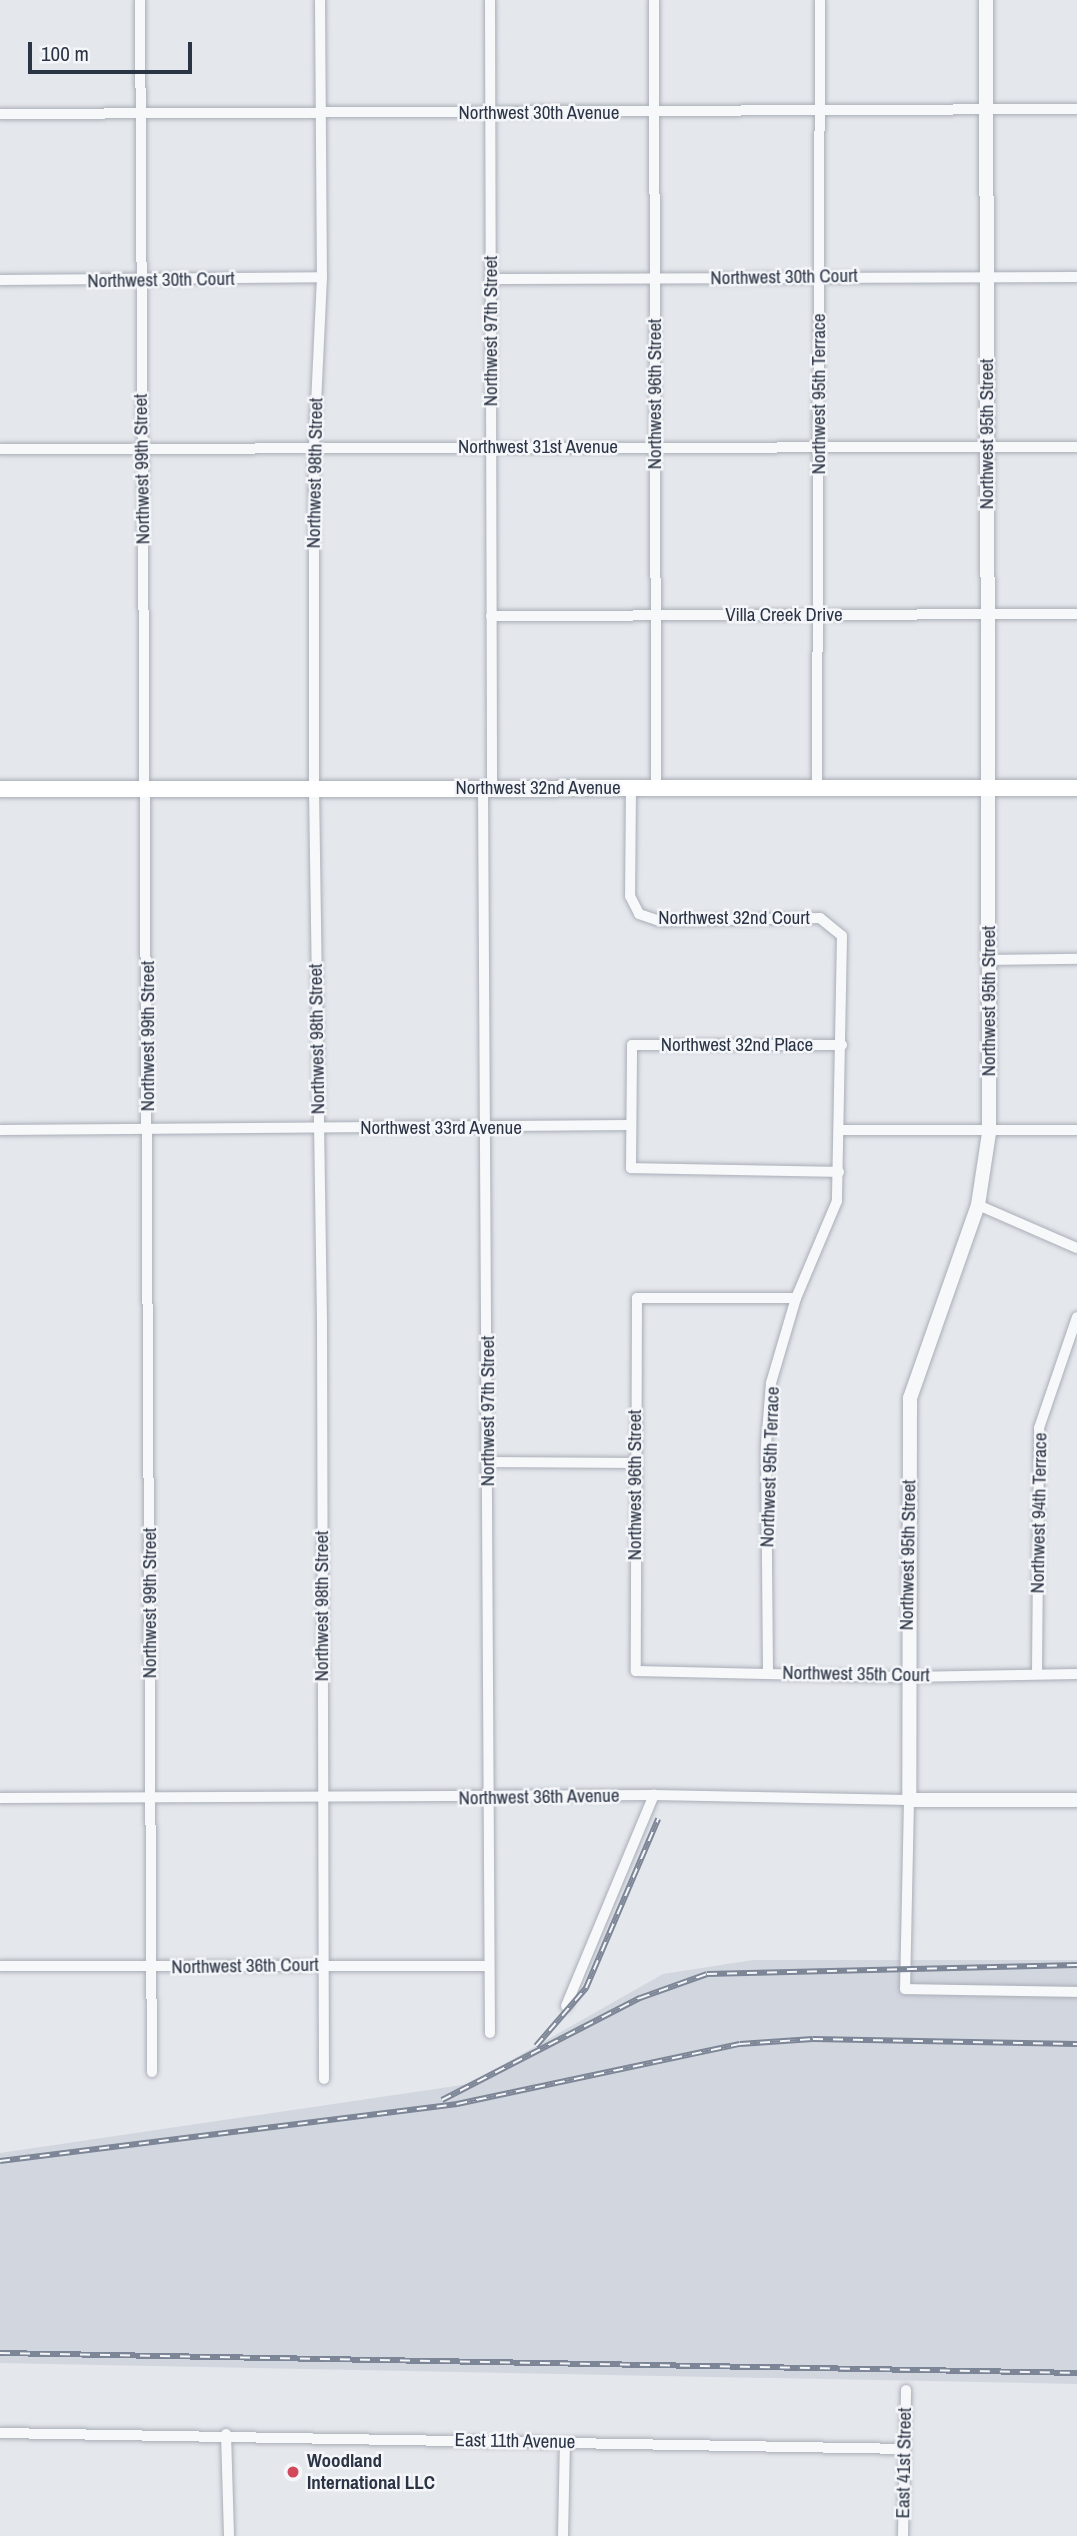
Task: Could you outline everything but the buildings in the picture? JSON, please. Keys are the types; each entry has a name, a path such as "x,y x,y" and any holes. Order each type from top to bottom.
{"main road":[{"name":"Northwest 32nd Avenue","path":"0,789 1077,788"}],"street":[{"name":"Northwest 99th Street","path":"140,0 141,450 148,789 152,2072"},
{"name":"Northwest 98th Street","path":"320,0 323,277 314,446 314,789 324,2079"},
{"name":"Northwest 97th Street","path":"490,0 491,615 485,1129 490,2033"},
{"name":"Northwest 96th Street","path":"654,0 656,788"},
{"name":"Northwest 95th Terrace","path":"817,788 820,0"},
{"name":"Northwest 95th Street","path":"986,0 989,1133 978,1205 909,1398 909,1800 905,1989 1077,1992"},
{"name":"Northwest 30th Avenue","path":"0,114 1077,109"},
{"name":"Northwest 30th Court","path":"490,279 655,280 819,275 1077,277"},
{"name":"Northwest 30th Court","path":"0,281 323,277"},
{"name":"Northwest 31st Avenue","path":"0,449 141,450 314,446 818,449 1077,447"},
{"name":"Villa Creek Drive","path":"491,615 1077,614"},
{"name":"Northwest 32nd Court","path":"631,788 630,896 639,914 659,921 820,918 842,936"},
{"name":"Northwest 95th Terrace","path":"768,1673 766,1445 771,1383 796,1297 836,1201 841,1130 842,936"},
{"path":"989,960 1077,959"},
{"name":"Northwest 32nd Place","path":"630,1125 632,1045 842,1045"},
{"path":"630,1125 631,1168 839,1172"},
{"name":"Northwest 33rd Avenue","path":"0,1130 485,1129 630,1125"},
{"path":"841,1130 989,1133 1077,1130"},
{"path":"978,1205 1077,1248"},
{"name":"Northwest 96th Street","path":"636,1671 637,1298 796,1297"},
{"name":"Northwest 94th Terrace","path":"1037,1674 1039,1429 1077,1317"},
{"path":"488,1462 635,1463"},
{"name":"Northwest 35th Court","path":"636,1671 907,1677 1077,1674"},
{"path":"566,2006 654,1795"},
{"name":"Northwest 36th Avenue","path":"0,1798 488,1799 654,1795 1077,1800"},
{"name":"Northwest 36th Court","path":"0,1966 489,1966"},
{"name":"East 41st Street","path":"903,2536 905,2390"},
{"name":"East 11th Avenue","path":"0,2433 226,2434 904,2449"},
{"path":"226,2434 229,2536"},
{"path":"563,2536 565,2443"}],"shaded area":[{"path":"753,1960 1077,1960 1077,2384 0,2363 0,2153 469,2084 663,1974"}],"railway":[{"path":"536,2046 586,1988 658,1819"},
{"path":"442,2100 640,1998 707,1974 1077,1965"},
{"path":"0,2161 457,2104 740,2044 813,2039 1077,2044"},
{"path":"0,2353 1077,2373"}],"place":[{"name":"Woodland International LLC","path":"293,2472"}]}
